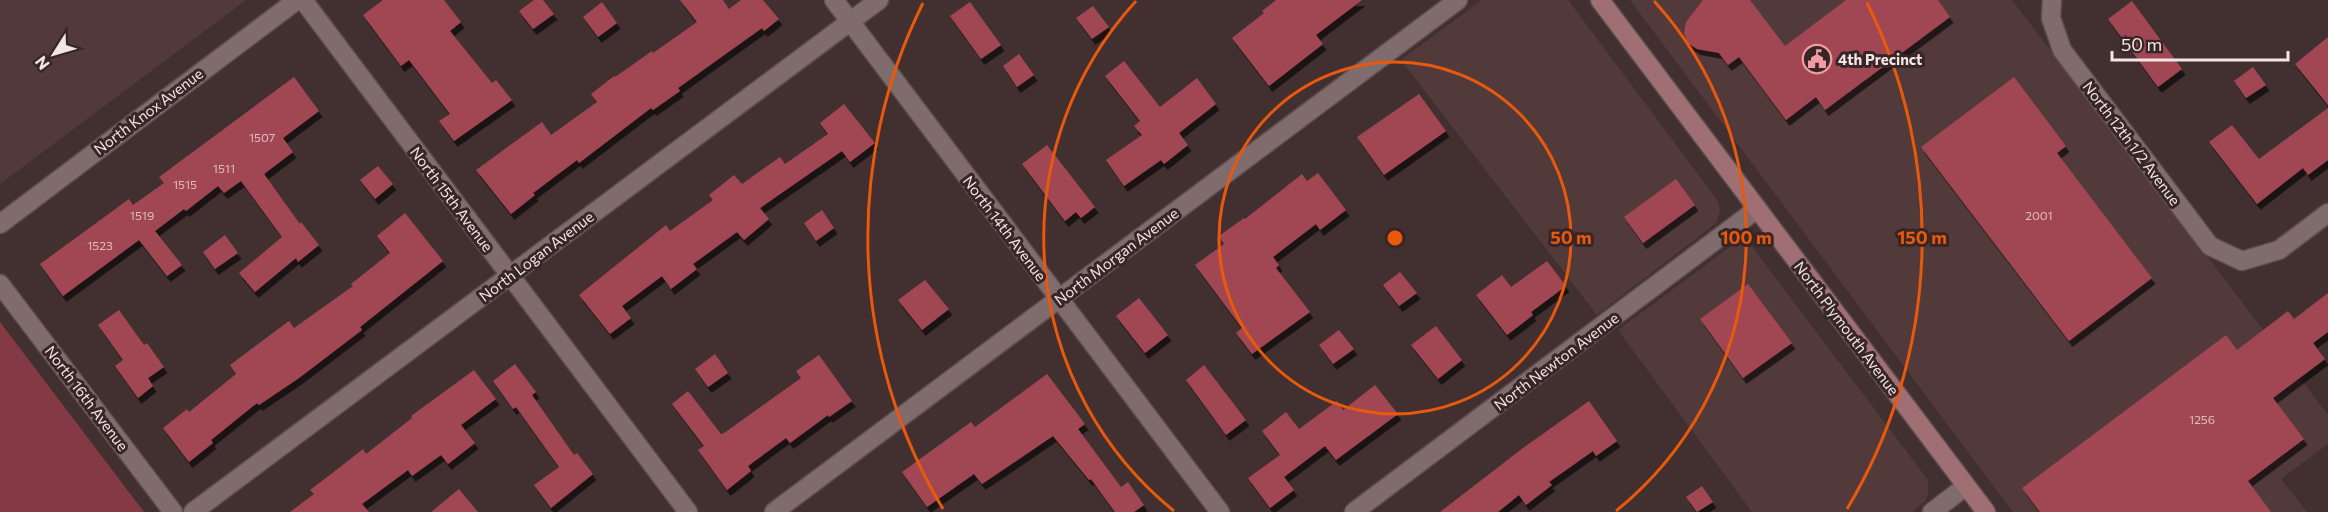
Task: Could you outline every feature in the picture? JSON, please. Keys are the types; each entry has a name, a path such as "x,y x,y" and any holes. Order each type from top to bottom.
{"main road":[{"name":"North Plymouth Avenue","path":"1600,0 1986,512"}],"street":[{"name":"North Knox Avenue","path":"0,224 297,0"},
{"name":"North 15th Avenue","path":"303,0 688,512"},
{"name":"North 14th Avenue","path":"834,0 1220,512"},
{"name":"North Logan Avenue","path":"193,512 879,0"},
{"name":"North Morgan Avenue","path":"774,512 1458,0"},
{"name":"North 12th 1/2 Avenue","path":"2052,1 2051,18 2062,50 2210,246 2242,261 2279,250 2328,213"},
{"name":"North Newton Avenue","path":"1354,512 1757,209"},
{"name":"North 16th Avenue","path":"0,284 173,512"},
{"path":"1932,512 1966,486"}],"shaded area":[{"path":"0,0 246,0 0,184"},
{"path":"1482,0 1568,0 1718,201 1720,211 1716,223 1597,315 1401,60"},
{"path":"1630,0 2012,0 2328,415 2328,444 2281,479 2307,512 2013,512"},
{"path":"1743,243 1753,248 1928,480 1928,494 1925,501 1912,512 1752,512 1618,330 1734,244"},
{"path":"0,322 144,512 0,512"}],"building":[{"path":"383,0 444,0 461,22 450,31 492,83 496,80 512,100 454,141 439,121 450,114 409,60 401,66 363,15"},
{"path":"534,0 543,0 554,14 533,29 519,11"},
{"path":"680,0 723,0 729,9 741,0 763,0 779,19 764,31 762,28 678,88 680,91 653,110 651,108 579,163 577,160 533,193 535,195 511,214 476,170 542,122 551,135 597,102 591,94 614,76 652,51 653,53 697,22"},
{"path":"1276,0 1362,0 1316,35 1323,44 1269,86 1232,38 1264,13 1262,11"},
{"name":"4th Precinct","path":"1703,0 1750,0 1785,46 1846,0 1938,0 1950,17 1825,110 1816,97 1786,120 1739,57 1728,65 1719,53 1697,49 1688,43 1684,33 1686,22"},
{"path":"2132,1 2182,69 2158,87 2108,19"},
{"path":"602,2 617,23 598,37 583,17"},
{"path":"970,2 1001,45 981,59 950,16"},
{"path":"1093,6 1109,27 1092,39 1076,18"},
{"path":"2328,37 2328,105 2295,64"},
{"path":"1019,54 1034,75 1017,87 1003,66"},
{"path":"1124,61 1160,107 1197,78 1216,104 1179,133 1188,145 1164,164 1161,160 1124,186 1106,160 1142,135 1134,126 1140,121 1105,76"},
{"path":"2253,67 2266,85 2246,98 2234,81"},
{"path":"294,77 319,111 283,138 293,152 264,174 300,224 301,222 319,245 298,262 296,258 255,292 239,273 282,237 241,181 224,193 218,186 155,231 182,265 167,276 139,240 63,296 40,264 129,199 133,205 164,183 159,177"},
{"path":"2014,77 2066,146 2057,153 2152,278 2069,341 1921,147"},
{"path":"1419,94 1446,131 1384,175 1357,137"},
{"path":"844,104 875,143 850,162 842,151 760,208 769,219 744,240 737,232 693,264 697,269 671,289 662,276 622,306 631,318 610,334 579,295 666,225 670,231 713,200 709,195 734,175 742,184 780,157 785,164 828,134 820,123"},
{"path":"2328,108 2328,160 2308,175 2303,168 2257,204 2209,142 2232,125 2259,159"},
{"path":"1047,145 1095,207 1081,218 1076,212 1065,221 1022,164"},
{"path":"378,166 393,184 375,199 360,180"},
{"path":"1318,173 1346,210 1320,230 1316,224 1273,257 1279,265 1276,268 1310,312 1252,354 1236,333 1242,328 1195,265 1224,244 1219,236 1245,219 1302,174 1307,181"},
{"path":"1676,179 1695,205 1643,243 1624,217"},
{"path":"822,210 834,228 816,241 804,223"},
{"path":"405,213 443,261 360,327 362,330 299,378 259,405 257,403 211,440 213,443 189,462 163,428 187,409 189,412 236,374 230,365 289,321 294,328 353,286 351,284 390,253 377,236"},
{"path":"225,235 238,253 215,269 203,252"},
{"path":"1547,261 1566,286 1531,312 1533,315 1507,335 1476,295 1502,275 1511,287"},
{"path":"1400,272 1417,293 1399,306 1383,285"},
{"path":"925,280 949,309 922,330 898,300"},
{"path":"1748,284 1792,343 1743,378 1700,319"},
{"path":"2328,293 2328,332 2313,343 2325,359 2273,398 2304,439 2248,481 2271,512 2040,512 2022,488 2226,335 2237,350 2288,311 2294,319"},
{"path":"1139,298 1168,335 1145,353 1116,316"},
{"path":"119,310 144,345 147,343 164,367 148,378 153,386 138,398 115,366 123,360 98,325"},
{"path":"1436,326 1462,360 1438,379 1411,345"},
{"path":"1339,330 1354,349 1333,364 1319,345"},
{"path":"715,354 728,373 708,387 695,369"},
{"path":"819,355 852,401 829,417 828,415 790,443 786,438 748,466 751,471 727,490 698,450 704,446 672,404 688,391 721,434 724,433 801,378 796,371"},
{"path":"515,364 536,392 532,395 574,455 577,453 593,474 551,508 534,485 559,467 516,407 513,409 493,381"},
{"path":"1204,365 1246,420 1226,435 1186,380"},
{"path":"474,370 496,399 461,425 475,443 448,464 441,455 412,476 408,470 362,504 369,512 290,512 314,494 310,490 363,449 366,454 412,418 411,416"},
{"path":"1047,374 1085,424 1078,429 1121,487 1128,482 1144,505 1134,512 1115,512 1091,479 1089,480 1053,436 982,484 974,474 927,507 902,472 971,422 975,427"},
{"path":"1375,385 1398,414 1336,460 1325,446 1284,477 1294,490 1270,508 1248,478 1280,455 1262,431 1286,412 1299,429 1337,401 1343,410"},
{"path":"1589,401 1617,441 1596,456 1593,451 1549,482 1552,485 1526,505 1519,495 1498,512 1440,512 1523,448"},
{"path":"1702,486 1713,502 1697,512 1686,497"},
{"path":"459,489 478,512 431,512"}],"place":[{"name":"4th Precinct","path":"1817,59"}]}
